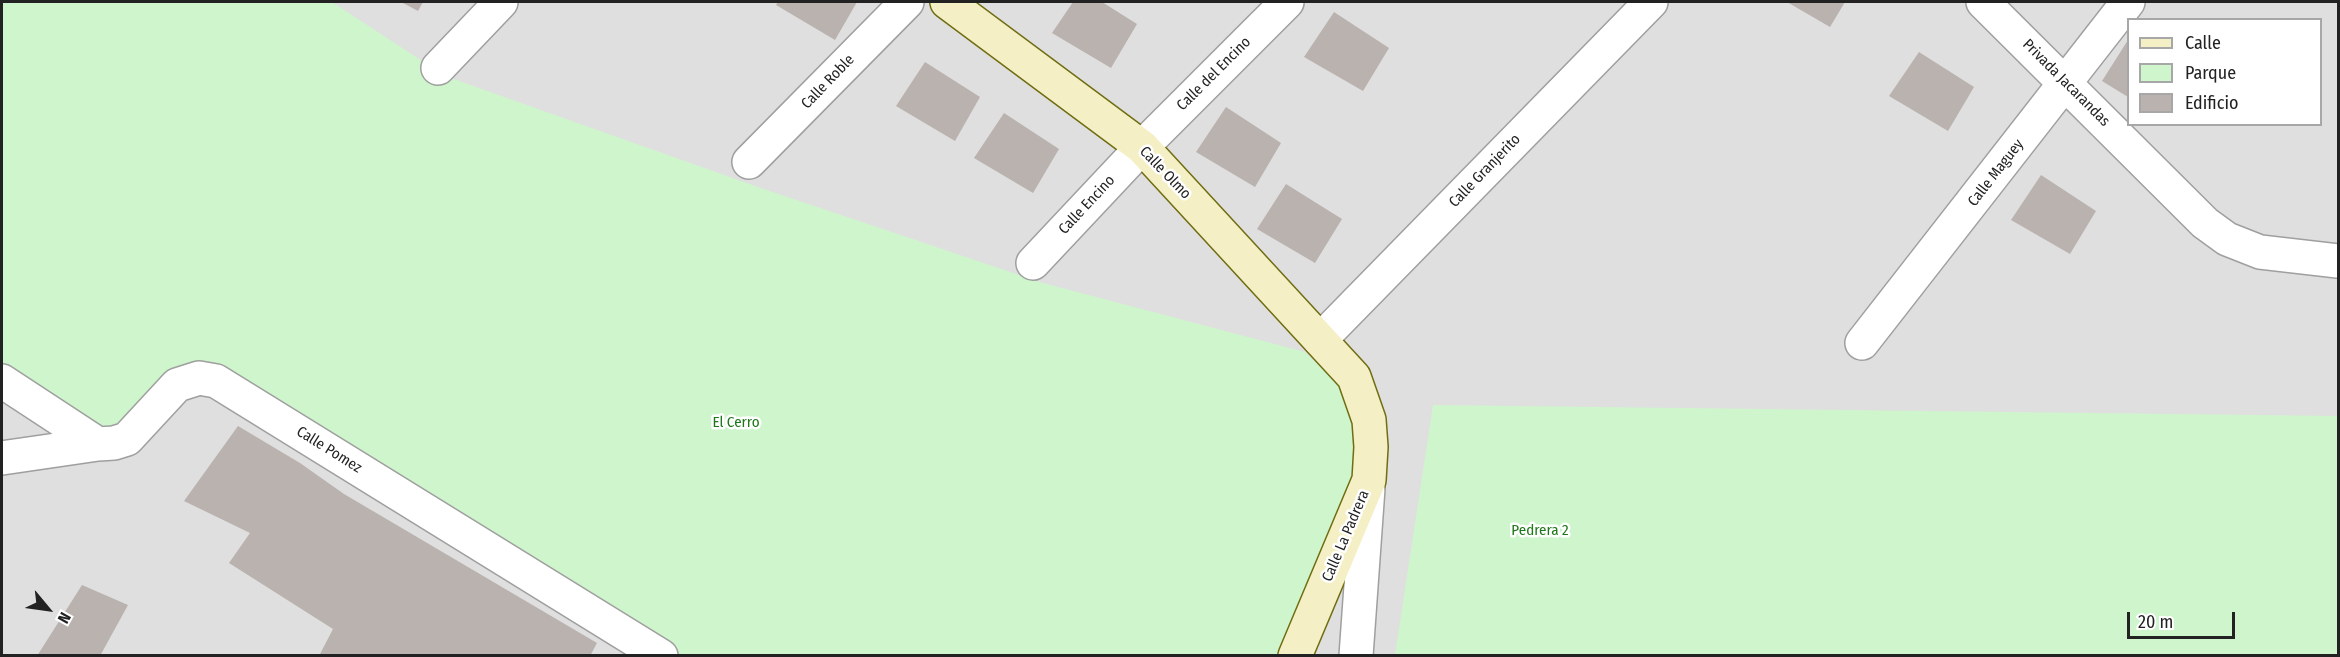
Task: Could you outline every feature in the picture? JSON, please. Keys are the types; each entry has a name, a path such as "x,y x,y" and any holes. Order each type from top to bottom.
{"main road":[{"name":"Calle Olmo","path":"946,2 1142,147 1354,377"},
{"name":"Calle La Padrera","path":"1295,656 1369,480 1371,447 1369,420 1354,377"}],"street":[{"path":"438,68 501,2"},
{"name":"Calle Roble","path":"749,162 907,2"},
{"name":"Calle del Encino","path":"1142,147 1287,2"},
{"name":"Calle Granjerito","path":"1320,340 1650,2"},
{"name":"Privada Jacarandas","path":"1983,2 2205,223 2227,239 2260,252 2338,261"},
{"name":"Calle Maguey","path":"1862,343 2128,2"},
{"name":"Calle Encino","path":"1033,263 1142,147"},
{"name":"Calle Pomez","path":"2,458 114,443 127,439 177,385 199,378 216,381 641,650"},
{"path":"2,381 98,444"},
{"path":"1356,656 1369,480"}],"shaded area":[{"path":"2,2 2338,2 2338,655 2,655"}],"green space":[{"name":"El Cerro","path":"2,2 332,2 445,76 758,187 1043,283 1305,352 1340,385 1360,423 1356,475 1322,548 1278,655 673,655 203,375 99,447 2,382"},
{"name":"Pedrera 2","path":"1433,405 2338,416 2338,655 1395,655"}],"building":[{"path":"401,2 423,2 418,11"},
{"path":"778,2 857,2 835,40 776,5"},
{"path":"1073,2 1102,2 1137,24 1111,68 1052,33"},
{"path":"1787,2 1845,2 1830,27"},
{"path":"1334,12 1389,48 1363,91 1304,57"},
{"path":"2127,42 2127,96 2102,81"},
{"path":"1919,52 1974,87 1948,131 1889,96"},
{"path":"925,62 980,97 955,141 896,106"},
{"path":"1226,107 1281,143 1255,187 1196,152"},
{"path":"1004,113 1059,149 1033,193 974,158"},
{"path":"2041,175 2096,211 2070,254 2011,220"},
{"path":"1286,184 1342,219 1315,263 1257,229"},
{"path":"238,426 300,463 344,494 597,643 590,656 319,656 333,629 229,563 250,533 184,501"},
{"path":"82,585 128,605 100,656 37,656"}]}
